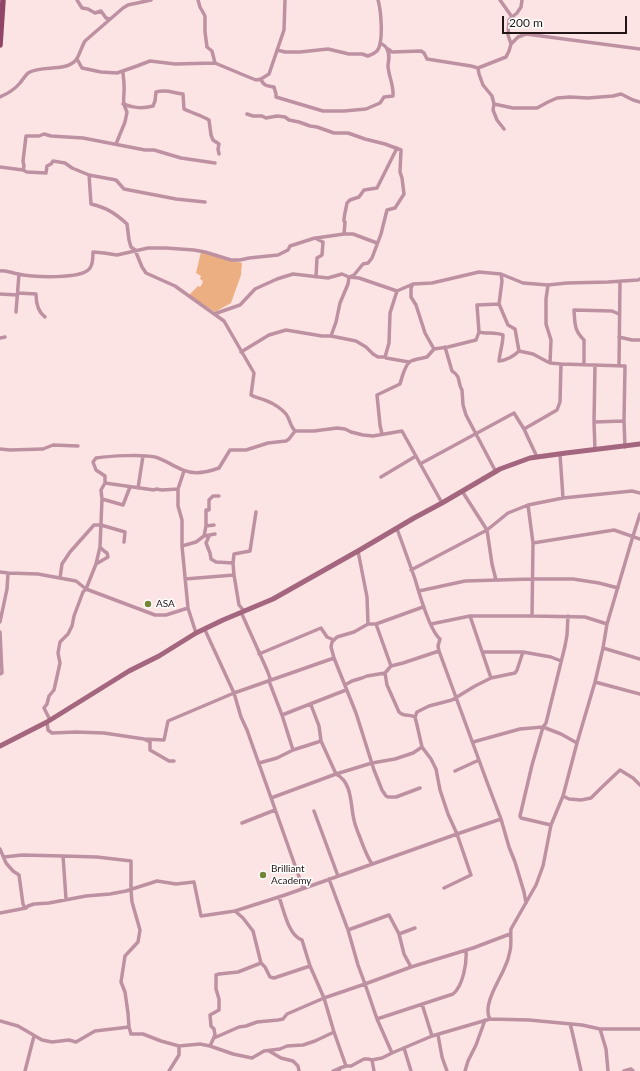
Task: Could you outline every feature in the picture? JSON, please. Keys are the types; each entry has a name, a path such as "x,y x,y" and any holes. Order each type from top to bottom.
{"main road":[{"path":"0,45 3,0"}],"street":[{"path":"77,0 82,8 88,9 94,13 101,11 106,18 110,19"},
{"path":"127,0 128,5"},
{"path":"0,97 20,84 29,72 68,65 77,59 81,47 85,41 110,19 128,5 150,0"},
{"path":"198,0 205,16 207,47 212,51 215,63"},
{"path":"77,59 82,68 108,72 123,71 150,61 175,64 215,63 256,80 261,79 269,74 284,30 285,0"},
{"path":"277,50 285,52 300,52 328,49 349,54 362,54 368,56 376,51 380,46 381,18 378,0"},
{"path":"500,0 512,17"},
{"path":"511,44 508,35 509,20 519,10 522,0"},
{"path":"380,43 392,52 421,51 424,53 427,60 478,68 506,57 511,44 518,37 526,34 640,49"},
{"path":"261,79 263,84 266,86 274,87 276,97 307,105 314,109 323,111 366,110 380,103 384,97 393,96 394,88 389,73 388,49"},
{"path":"478,68 483,86 492,96 494,104 493,110 499,123 504,129"},
{"path":"116,144 125,122 127,112 123,104 123,71"},
{"path":"123,104 134,108 148,107 153,106 156,100 156,92 167,90 183,94 184,109 209,120 211,135 213,140 218,144 219,154"},
{"path":"494,104 513,108 538,108 558,98 570,96 588,98 620,94 640,102"},
{"path":"247,114 266,118 285,116 289,120 334,133 348,133 401,150 400,172 404,194 395,208 387,210 381,234 372,258 368,263 363,264 354,275 349,276"},
{"path":"23,170 26,136 38,136 44,134 83,138 145,150 154,150 181,158 215,163"},
{"path":"344,234 346,222 344,221 344,217 347,203 350,200 359,197 364,190 377,188 397,148"},
{"path":"0,167 23,170 27,172 46,173 47,166 54,161 65,163 72,168 89,175 116,180 124,189 176,199 205,202"},
{"path":"89,175 91,204 97,205 117,215 127,224 131,247 135,250 140,264 146,273 175,286 224,321 254,373 251,395 268,401 284,412 295,431"},
{"path":"0,271 41,276 78,275 91,267 93,252 117,255 148,248 166,248 194,250 231,260 240,260 278,255 288,250 290,246 315,238 344,234 353,234 377,243"},
{"path":"315,238 323,242 322,255 317,258 316,277"},
{"path":"214,314 240,305 255,289 277,279 293,274 328,278 342,274 397,291 413,284 432,282 479,272 501,274 523,283 548,285 567,283 620,282 640,279"},
{"path":"16,312 19,274"},
{"path":"501,274 502,281 499,304 508,325 515,329 519,351"},
{"path":"331,336 340,303 348,284 349,276"},
{"path":"619,366 620,282"},
{"path":"413,284 410,288 411,296 416,305 425,333 434,349"},
{"path":"548,285 546,298 546,324 551,340 550,362"},
{"path":"385,357 389,343 390,313 397,291"},
{"path":"0,294 36,294 37,304 41,314 45,317"},
{"path":"241,352 269,335 286,330 356,341 378,357 409,362 427,357 434,349 476,340 479,332 477,305 499,304"},
{"path":"584,365 584,340 579,335 575,326 574,310 612,311 619,314"},
{"path":"479,332 503,335 503,344 500,348 499,361 507,360 519,351"},
{"path":"0,338 5,337"},
{"path":"619,337 640,340"},
{"path":"445,347 452,371 455,372 460,380 464,410 475,434 496,472"},
{"path":"519,351 533,354 546,361 561,364 625,366 625,446"},
{"path":"382,434 377,395 400,384 403,372 409,362"},
{"path":"524,429 557,410 560,402 561,364"},
{"path":"595,366 595,450"},
{"path":"420,464 514,413 524,429 537,457"},
{"path":"594,422 624,420"},
{"path":"334,658 234,693 168,721 164,740 144,739 104,733 52,733 48,730 48,721 44,708 54,690 60,663 58,654 60,642 68,634 72,626 83,592 86,589 96,564 100,547 102,490 105,483 105,476 96,470 93,462 96,458 113,456 143,456 157,458 184,471 193,473 204,472 219,468 230,450 246,450 268,443 286,441 295,431 314,431 336,428 373,436 402,431 442,503"},
{"path":"0,746 48,721 129,671 159,656 196,633 273,599 500,469 530,458 640,444"},
{"path":"0,449 43,449 53,445 78,446"},
{"path":"560,454 563,498"},
{"path":"138,488 143,456"},
{"path":"381,477 416,456"},
{"path":"184,471 178,489 178,506 182,520 182,546 188,608 196,633"},
{"path":"105,483 154,490 178,489"},
{"path":"102,499 123,505 130,487"},
{"path":"462,491 487,530 496,580"},
{"path":"411,570 487,530 508,513 528,505 563,498 632,491 640,493"},
{"path":"219,496 213,496 209,500 209,510 206,510 206,543 211,559 216,562 233,563"},
{"path":"528,505 533,543 532,616"},
{"path":"256,512 250,551 234,554 234,575 239,605 270,678 269,681 293,750"},
{"path":"490,1019 489,1010 491,995 504,969 512,945 510,934 511,929 536,885 543,866 551,825 563,796 595,682 608,624 640,514"},
{"path":"60,578 62,564 70,552 94,525 101,525 125,532 124,542"},
{"path":"206,526 214,525"},
{"path":"396,529 431,624 436,636 440,639 438,646 439,651 501,819 524,892 526,903"},
{"path":"533,543 614,530 640,539"},
{"path":"182,546 215,534"},
{"path":"96,564 108,557 108,553 104,552 100,547"},
{"path":"358,551 367,597 368,624"},
{"path":"0,572 38,574 76,581 86,589 155,615 166,615 188,608"},
{"path":"0,622 7,589 8,573"},
{"path":"185,579 234,575"},
{"path":"419,591 465,580 573,579 618,588"},
{"path":"420,788 396,797 386,796 382,790 356,713 346,690 331,647 332,642 337,637 354,632 368,624 376,624 424,606"},
{"path":"431,624 470,616 568,616 585,618 608,624"},
{"path":"470,616 491,678"},
{"path":"551,825 521,818 520,816 532,765 543,727 546,723 561,661 567,635 568,616"},
{"path":"376,624 391,666"},
{"path":"259,654 322,628 327,637 334,640"},
{"path":"205,630 234,693 241,717 259,763 303,888"},
{"path":"0,632 2,662 2,673 0,674"},
{"path":"603,648 640,659"},
{"path":"415,717 402,715 399,712 387,685 386,673 391,666 439,651"},
{"path":"483,652 523,652 552,657 561,661"},
{"path":"444,888 471,876 440,790 436,769 422,747 415,717 417,712 456,698 491,678 515,672 523,652"},
{"path":"345,684 367,676 386,673"},
{"path":"595,682 640,694"},
{"path":"282,715 346,690"},
{"path":"311,704 319,726 321,741 336,774 341,777 349,791 354,820 368,858 372,864"},
{"path":"473,742 520,729 543,727 561,734 577,743"},
{"path":"144,739 150,742 150,750 169,761 174,761"},
{"path":"259,763 277,758 293,750 321,741"},
{"path":"271,798 336,774 413,753 422,747"},
{"path":"455,771 479,760"},
{"path":"563,796 569,799 581,800 591,798 620,770 633,778 640,785"},
{"path":"242,823 276,810"},
{"path":"314,811 338,876"},
{"path":"0,913 25,908 34,904 130,890 156,881 176,884 194,882 201,916 235,911 501,819"},
{"path":"0,849 6,863 19,875 23,904 25,908"},
{"path":"4,857 22,855 97,857 131,860 130,890 140,930 138,942 125,956 120,982 124,992 131,1034 143,1034 179,1046 200,1044 252,1058 264,1051 280,1050 287,1046 303,1045 334,1032"},
{"path":"63,856 66,899"},
{"path":"329,879 348,930 358,965 377,1019 392,1053"},
{"path":"279,897 290,928 295,936 302,940 310,966 324,998 346,1066"},
{"path":"235,911 243,918 253,932 261,963 271,978 310,966"},
{"path":"348,930 389,916 398,934 404,954 411,967"},
{"path":"398,934 415,928"},
{"path":"214,1038 239,1027 257,1022 283,1019 287,1014 324,998 510,934"},
{"path":"377,1019 456,992 465,966 466,950"},
{"path":"210,1046 215,1035 210,1015 219,1010 216,975 238,972 261,963"},
{"path":"422,1004 432,1036"},
{"path":"333,1071 339,1070 346,1066 351,1066 364,1059 372,1060 382,1058 432,1036 490,1019 529,1020 582,1025 600,1029 640,1029"},
{"path":"465,1071 485,1020"},
{"path":"0,1022 18,1026 42,1040 52,1042 69,1040 76,1042 95,1031 129,1027"},
{"path":"570,1024 581,1071"},
{"path":"600,1029 606,1049 608,1071 611,1071"},
{"path":"438,1035 442,1057 447,1071"},
{"path":"25,1071 34,1036"},
{"path":"169,1071 179,1055 179,1046"},
{"path":"404,1048 411,1071"},
{"path":"269,1051 281,1058 293,1061 298,1066 298,1071"},
{"path":"372,1060 374,1071"},
{"path":"624,1071 634,1071"}],"shaded area":[{"path":"201,252 242,263 241,275 231,303 215,312 189,295 198,286 200,287 203,281 200,279 201,276 196,273"}],"place":[{"name":"ASA","path":"148,604"},
{"name":"Brilliant Academy","path":"263,875"}]}
